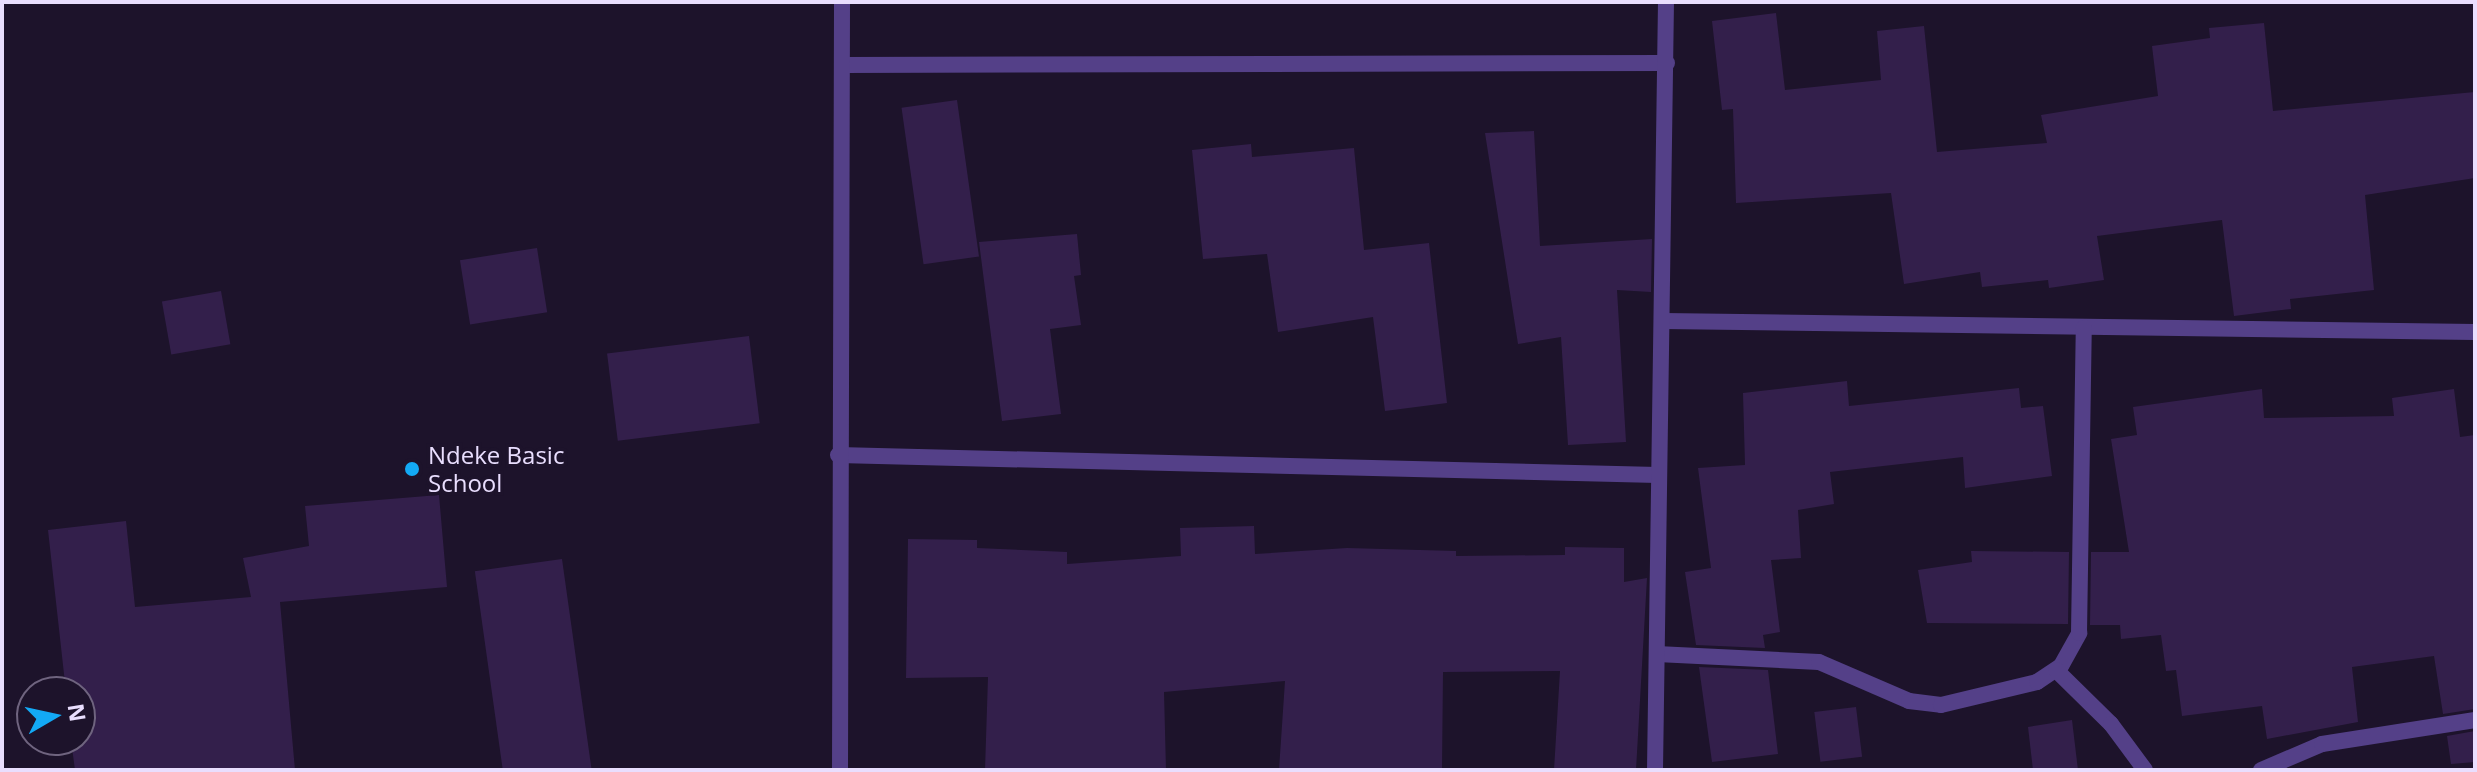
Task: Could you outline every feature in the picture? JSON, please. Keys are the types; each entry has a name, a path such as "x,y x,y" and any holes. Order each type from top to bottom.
{"street":[{"path":"840,770 838,455 842,2"},
{"path":"1655,770 1666,2"},
{"path":"842,65 1667,63"},
{"path":"1663,321 2475,332"},
{"path":"1657,654 1819,662 1909,701 1941,705 2037,682 2056,670 2079,633 2084,328"},
{"path":"838,455 1658,475"},
{"path":"2056,670 2111,724 2145,770"},
{"path":"2261,770 2322,744 2475,720"}],"building":[{"path":"1776,13 1785,90 1881,80 1877,31 1924,26 1937,152 2047,143 2041,115 2158,96 2152,46 2210,38 2209,28 2264,23 2273,111 2475,92 2475,178 2365,195 2374,290 2290,299 2291,309 2234,316 2222,220 2097,236 2104,280 2049,288 2048,280 1982,287 1980,272 1904,284 1891,193 1736,203 1733,109 1722,110 1712,21"},
{"path":"957,100 979,256 924,264 902,108"},
{"path":"1534,131 1540,246 1652,239 1651,292 1617,290 1626,442 1568,445 1561,337 1518,344 1485,133"},
{"path":"1251,144 1252,157 1354,148 1364,250 1429,243 1447,403 1385,411 1373,317 1278,332 1267,254 1203,259 1192,150"},
{"path":"1077,234 1081,275 1074,276 1081,325 1050,329 1061,414 1002,421 979,242"},
{"path":"537,248 547,312 470,324 460,260"},
{"path":"221,291 230,344 171,355 162,301"},
{"path":"749,336 760,423 618,441 607,353"},
{"path":"1847,381 1849,406 2019,388 2021,408 2043,406 2052,476 1965,488 1963,457 1830,472 1834,504 1798,510 1801,558 1771,560 1780,632 1763,635 1765,648 1696,645 1685,572 1711,568 1698,468 1745,465 1743,393"},
{"path":"2262,389 2264,418 2394,416 2392,398 2454,389 2460,437 2475,435 2475,709 2443,714 2434,656 2352,667 2358,722 2267,739 2262,706 2182,716 2176,670 2166,671 2161,635 2121,639 2120,625 2090,625 2091,552 2129,552 2111,439 2137,435 2133,407"},
{"path":"439,495 447,587 280,602 295,770 75,770 73,756 96,756 96,676 64,676 48,530 126,521 135,607 251,597 243,558 309,546 305,506"},
{"path":"1254,526 1255,554 1347,548 1456,551 1456,556 1565,555 1565,547 1624,548 1624,582 1647,578 1636,770 1554,770 1560,671 1443,672 1442,770 1279,770 1285,681 1164,692 1166,770 985,770 988,677 906,678 908,539 977,540 977,548 1067,552 1067,564 1181,556 1180,528"},
{"path":"1971,551 2069,552 2068,624 1927,623 1918,570 1972,562"},
{"path":"562,559 592,770 503,770 475,571"},
{"path":"1699,667 1768,670 1778,754 1712,762"},
{"path":"1856,707 1862,757 1820,762 1814,712"},
{"path":"2072,720 2078,770 2033,770 2028,727"},
{"path":"2475,731 2475,762 2451,764 2447,736"}],"place":[{"name":"Ndeke Basic School","path":"412,469"}]}
